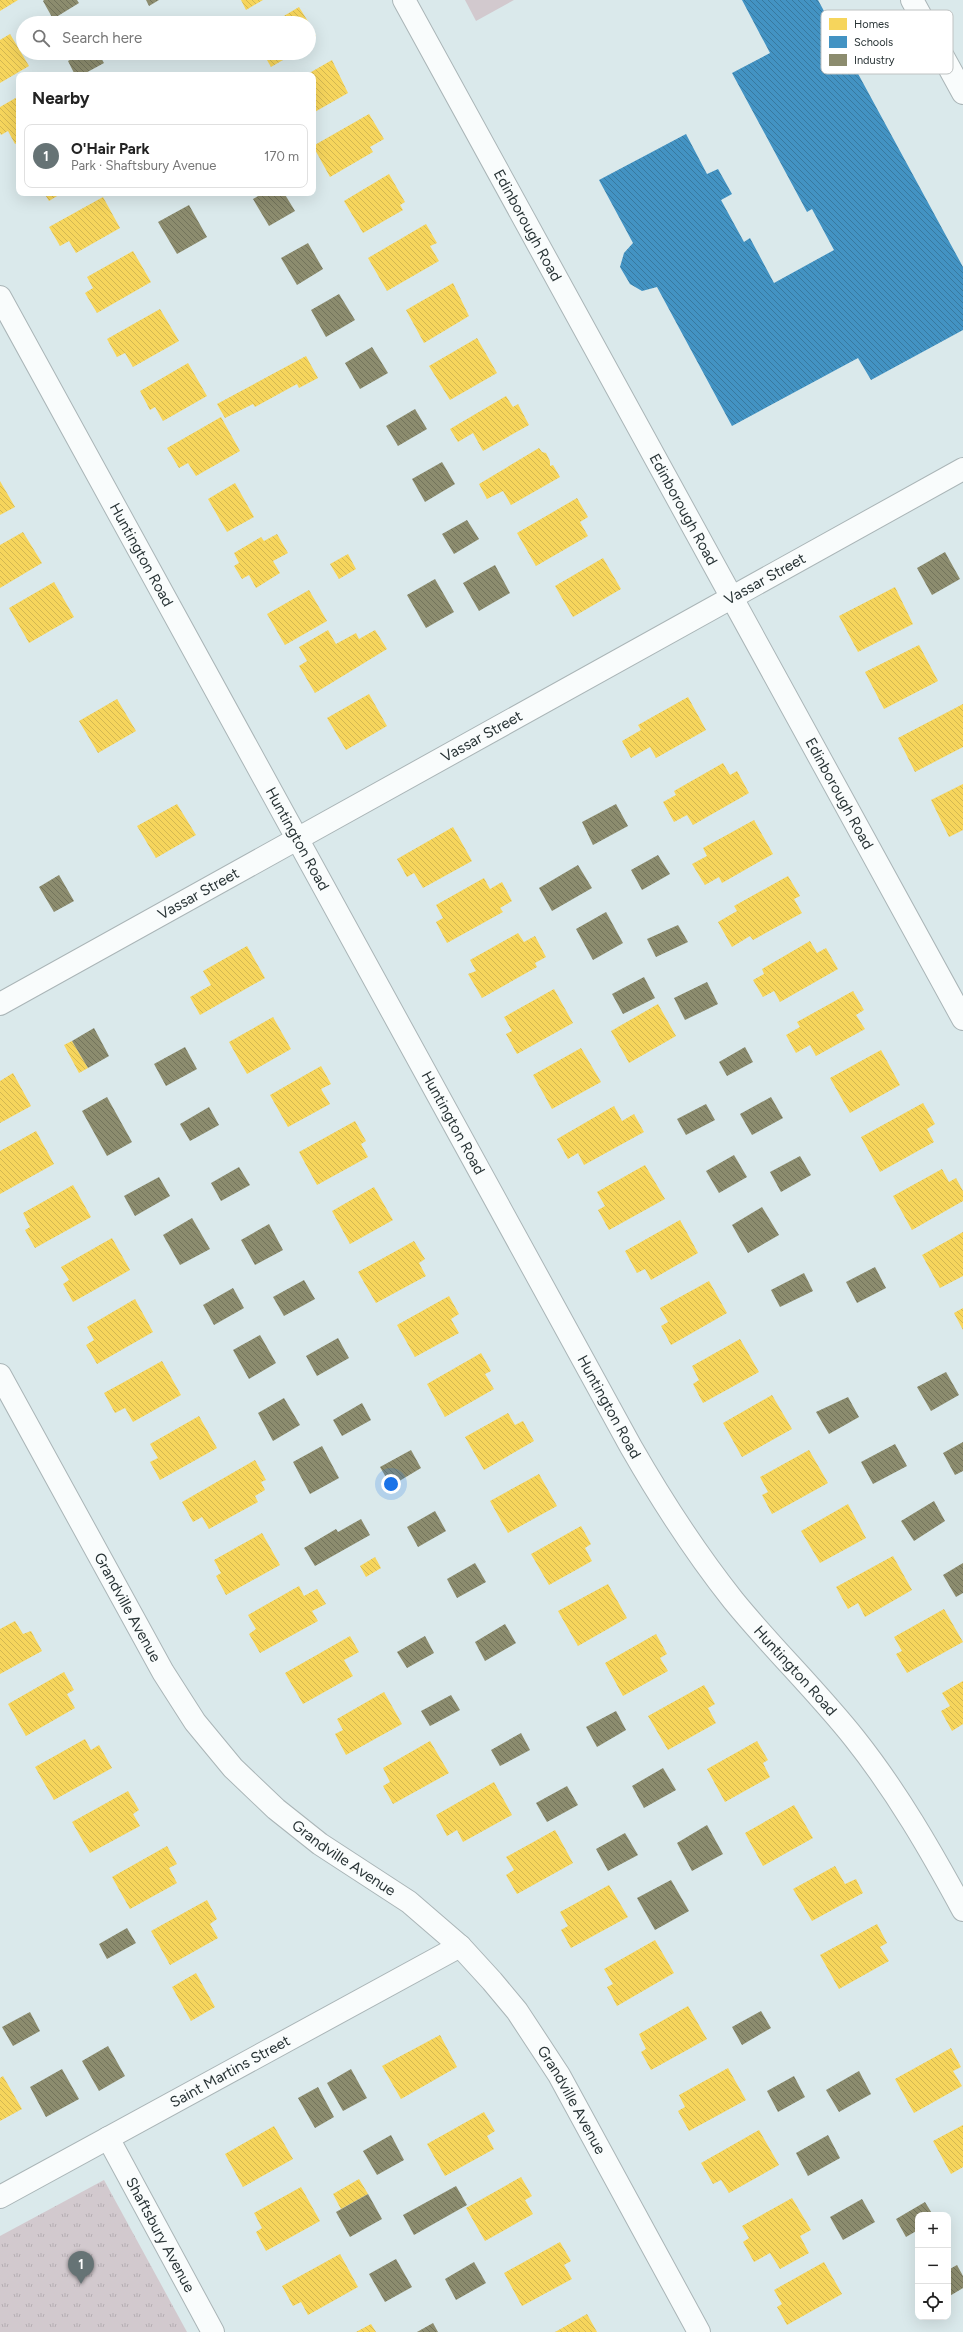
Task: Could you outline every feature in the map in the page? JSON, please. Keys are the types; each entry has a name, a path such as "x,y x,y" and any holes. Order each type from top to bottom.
{"street":[{"name":"Edinborough Road","path":"404,0 963,1019"},
{"path":"912,0 917,10"},
{"path":"953,74 963,93"},
{"name":"Huntington Road","path":"0,297 296,839 662,1501 697,1552 734,1601 855,1739 895,1795 932,1853 963,1910"},
{"name":"Vassar Street","path":"0,1004 731,596 963,469"},
{"name":"Grandville Avenue","path":"0,1375 162,1672 195,1722 233,1768 276,1809 320,1844 409,1902 460,1946 488,1976 517,2011 559,2075 699,2332"},
{"name":"Saint Martins Street","path":"0,2197 460,1946"},
{"name":"Shaftsbury Avenue","path":"108,2138 213,2332"}],"green space":[{"path":"465,0 514,0 476,21"},
{"path":"104,2180 187,2332 0,2332 0,2236"}],"building: Homes":[{"path":"0,0 18,0 0,11"},
{"path":"241,0 263,0 246,10"},
{"path":"299,7 305,16 284,16"},
{"path":"10,34 16,44 16,60 25,60 29,66 16,72 16,74 0,83 0,40"},
{"path":"267,60 283,60 271,67"},
{"path":"332,60 348,93 316,111 316,72 311,72"},
{"path":"16,98 15,144 8,131 1,135 0,133 0,107"},
{"path":"369,114 384,139 370,147 373,152 330,177 316,151 316,144"},
{"path":"389,174 405,202 400,205 403,210 363,233 344,201"},
{"path":"46,196 57,196 49,201"},
{"path":"103,197 120,228 76,253 69,241 60,246 49,227"},
{"path":"426,224 437,243 430,246 439,261 387,291 368,258"},
{"path":"133,251 151,282 97,313 85,293 93,288 87,277"},
{"path":"453,283 469,316 424,343 406,310"},
{"path":"160,309 179,341 133,367 125,353 117,357 107,339"},
{"path":"477,338 497,373 450,400 429,366"},
{"path":"306,356 318,378 299,388 297,384 255,407 253,404 225,418 217,404"},
{"path":"188,363 207,396 163,421 155,407 150,410 140,391"},
{"path":"506,396 513,407 518,404 529,425 483,451 473,433 458,442 450,429"},
{"path":"221,417 240,451 196,476 188,463 179,468 167,448"},
{"path":"539,448 542,452 546,453 550,461 550,466 553,465 560,477 511,505 503,491 487,499 479,484"},
{"path":"0,481 15,507 0,515"},
{"path":"235,483 254,517 227,532 208,499"},
{"path":"577,498 588,517 580,522 588,536 536,566 517,533"},
{"path":"23,532 42,563 0,588 0,545"},
{"path":"277,534 288,553 273,561 280,573 256,588 249,575 242,579 234,566 239,563 234,553 261,537 264,541"},
{"path":"348,554 356,569 339,579 330,564"},
{"path":"603,558 621,589 573,617 555,586"},
{"path":"54,582 74,617 29,643 9,608"},
{"path":"895,587 913,624 858,652 839,616"},
{"path":"309,590 327,621 285,645 267,614"},
{"path":"328,630 336,644 356,633 359,639 375,630 387,649 315,693 299,666 307,661 299,647"},
{"path":"919,645 938,681 884,709 865,672"},
{"path":"369,694 387,726 346,750 327,718"},
{"path":"688,697 706,730 656,758 650,747 631,758 622,741 641,730 638,725"},
{"path":"117,699 136,731 98,753 79,721"},
{"path":"963,704 963,747 915,772 898,738"},
{"path":"723,763 730,775 737,771 749,793 693,825 687,815 674,822 663,802 676,795 674,791"},
{"path":"963,784 963,830 949,837 931,800"},
{"path":"177,804 196,835 156,858 137,826"},
{"path":"754,820 773,854 722,883 719,877 705,885 692,864 707,856 703,848"},
{"path":"453,827 472,861 423,888 414,873 407,877 397,859"},
{"path":"788,876 800,896 794,899 802,913 753,940 750,936 732,947 718,922 737,911 734,906"},
{"path":"484,878 490,889 502,882 512,901 500,908 503,912 447,943 436,922 443,918 436,905"},
{"path":"518,933 524,942 535,936 546,957 535,963 537,967 482,998 468,974 476,971 470,960"},
{"path":"810,941 817,953 826,948 838,969 780,1002 774,991 763,997 753,980 764,974 762,969"},
{"path":"247,946 265,978 200,1015 190,997 211,985 203,971"},
{"path":"554,989 573,1023 517,1054 506,1034 512,1031 504,1017"},
{"path":"853,991 864,1010 856,1015 865,1029 816,1056 810,1045 796,1053 786,1035 800,1027 797,1022"},
{"path":"658,1004 676,1036 629,1063 611,1031"},
{"path":"273,1017 291,1049 247,1074 229,1042"},
{"path":"72,1041 88,1068 79,1073 64,1045"},
{"path":"581,1048 601,1082 552,1109 533,1075"},
{"path":"881,1050 900,1085 850,1113 830,1078"},
{"path":"321,1066 331,1084 321,1089 330,1104 288,1127 270,1095"},
{"path":"13,1073 31,1106 0,1123 0,1081"},
{"path":"923,1103 935,1124 927,1129 934,1142 880,1172 861,1137"},
{"path":"614,1106 622,1121 634,1114 644,1132 584,1165 578,1153 568,1159 557,1139"},
{"path":"355,1121 366,1141 361,1144 368,1157 317,1185 299,1152"},
{"path":"36,1131 54,1164 0,1194 0,1151"},
{"path":"645,1165 665,1199 609,1230 598,1210 605,1206 597,1192"},
{"path":"942,1169 949,1182 956,1178 963,1191 963,1201 912,1230 893,1196"},
{"path":"73,1185 91,1217 35,1248 25,1230 30,1227 23,1213"},
{"path":"374,1187 393,1220 350,1244 332,1211"},
{"path":"680,1220 698,1253 651,1280 645,1269 637,1273 625,1251"},
{"path":"963,1232 963,1276 940,1288 922,1255"},
{"path":"112,1238 130,1270 73,1302 63,1284 69,1280 61,1267"},
{"path":"414,1241 425,1259 419,1263 426,1276 376,1303 358,1272"},
{"path":"709,1281 727,1313 671,1345 661,1326 668,1322 660,1308"},
{"path":"449,1296 459,1314 451,1319 459,1333 415,1357 397,1325"},
{"path":"135,1299 153,1332 97,1364 86,1345 94,1340 87,1327"},
{"path":"963,1308 963,1330 954,1313"},
{"path":"740,1339 759,1372 703,1403 693,1384 699,1380 692,1366"},
{"path":"481,1353 491,1371 485,1374 494,1389 445,1417 427,1384"},
{"path":"162,1361 181,1395 133,1422 125,1408 115,1413 104,1393"},
{"path":"772,1395 792,1429 742,1457 723,1423"},
{"path":"508,1413 515,1425 523,1421 534,1441 484,1470 465,1437"},
{"path":"199,1416 217,1448 160,1480 150,1462 158,1458 150,1444"},
{"path":"809,1450 828,1483 772,1514 762,1495 768,1492 760,1477"},
{"path":"255,1460 266,1480 261,1482 265,1490 255,1496 258,1502 209,1529 202,1517 193,1522 182,1502"},
{"path":"539,1474 557,1506 508,1533 490,1501"},
{"path":"848,1504 866,1538 820,1563 801,1531"},
{"path":"581,1526 591,1544 585,1548 592,1561 549,1585 531,1554"},
{"path":"262,1533 280,1565 226,1595 216,1576 221,1573 214,1560"},
{"path":"893,1556 912,1590 865,1617 858,1603 848,1609 836,1587"},
{"path":"375,1557 381,1568 366,1577 360,1566"},
{"path":"608,1584 627,1618 578,1646 558,1611"},
{"path":"299,1586 304,1596 317,1589 326,1604 312,1611 318,1621 260,1653 249,1634 256,1629 248,1615"},
{"path":"944,1609 963,1642 907,1673 896,1654 902,1651 894,1637"},
{"path":"15,1621 23,1634 31,1631 42,1651 0,1674 0,1629"},
{"path":"656,1634 667,1654 660,1658 668,1671 623,1696 605,1663"},
{"path":"350,1636 359,1652 344,1660 353,1676 303,1704 285,1673"},
{"path":"64,1672 74,1690 67,1694 75,1708 26,1736 8,1704"},
{"path":"963,1681 963,1724 952,1731 941,1711 950,1706 942,1693"},
{"path":"704,1685 715,1704 708,1708 716,1723 668,1750 648,1716"},
{"path":"384,1692 402,1724 346,1755 335,1734 343,1730 337,1719"},
{"path":"85,1739 91,1750 99,1745 112,1768 54,1800 35,1767"},
{"path":"430,1741 449,1773 393,1804 383,1786 390,1782 383,1768"},
{"path":"757,1741 768,1760 763,1763 770,1777 725,1802 707,1769"},
{"path":"494,1782 512,1815 463,1842 457,1830 447,1836 436,1815"},
{"path":"128,1791 139,1810 133,1814 140,1826 90,1853 72,1822"},
{"path":"794,1805 813,1838 763,1866 745,1833"},
{"path":"555,1830 573,1863 517,1894 506,1875 514,1870 506,1857"},
{"path":"167,1846 177,1864 169,1868 177,1883 130,1909 112,1877"},
{"path":"835,1866 845,1884 856,1879 863,1893 812,1921 793,1889"},
{"path":"609,1885 628,1917 571,1948 561,1930 568,1926 560,1912"},
{"path":"207,1900 217,1919 210,1924 218,1938 170,1965 151,1931"},
{"path":"877,1924 887,1943 880,1947 889,1961 839,1989 820,1955"},
{"path":"655,1940 674,1973 617,2006 607,1987 613,1984 604,1969"},
{"path":"196,1973 215,2007 191,2021 172,1987"},
{"path":"688,2006 707,2039 651,2070 641,2052 646,2049 639,2034"},
{"path":"440,2035 457,2067 401,2099 382,2066"},
{"path":"951,2048 961,2067 953,2071 962,2086 914,2113 895,2079"},
{"path":"728,2068 746,2100 689,2131 678,2111 685,2107 679,2095"},
{"path":"3,2076 22,2109 0,2121 0,2078"},
{"path":"484,2112 495,2131 487,2136 494,2149 445,2176 427,2144"},
{"path":"963,2125 963,2167 951,2174 933,2141"},
{"path":"274,2126 293,2159 243,2187 225,2154"},
{"path":"759,2130 779,2165 729,2193 721,2180 713,2184 701,2163"},
{"path":"521,2177 532,2196 525,2200 533,2214 485,2241 466,2208"},
{"path":"359,2179 368,2194 341,2209 333,2194"},
{"path":"301,2187 320,2221 266,2251 256,2232 262,2228 254,2213"},
{"path":"792,2198 811,2230 800,2236 809,2253 780,2269 770,2253 754,2262 743,2242 749,2238 742,2226"},
{"path":"560,2242 571,2261 564,2265 572,2279 522,2306 504,2273"},
{"path":"340,2254 358,2287 308,2315 301,2302 293,2306 282,2286"},
{"path":"824,2262 842,2294 787,2325 777,2307 782,2304 774,2290"},
{"path":"587,2314 597,2332 555,2332"},
{"path":"371,2324 376,2332 356,2332"}],"building: Schools":[{"path":"742,0 818,0 823,10 821,10 821,74 858,74 963,267 963,330 871,380 858,358 732,426 657,287 642,291 630,284 620,267 624,253 633,243 599,180 686,134 707,174 718,169 732,194 721,200 744,242 750,238 774,283 834,250 812,209 807,212 732,73 770,53"}],"building: Industry":[{"path":"77,0 79,3 58,16 51,16 43,1"},
{"path":"146,0 159,0 149,6"},
{"path":"102,60 104,63 88,72 74,72 68,61"},
{"path":"258,196 286,196 295,211 269,226 253,199"},
{"path":"189,205 207,237 177,254 158,222"},
{"path":"308,243 323,269 297,285 281,258"},
{"path":"339,294 355,320 326,337 311,310"},
{"path":"372,347 388,373 360,389 345,363"},
{"path":"415,409 427,429 398,446 386,426"},
{"path":"442,462 455,484 425,502 412,479"},
{"path":"467,520 479,539 454,554 442,534"},
{"path":"945,552 960,579 932,595 917,568"},
{"path":"495,565 510,593 479,611 463,583"},
{"path":"435,579 454,612 426,628 407,595"},
{"path":"616,804 628,826 593,845 582,822"},
{"path":"658,855 670,874 642,890 631,870"},
{"path":"578,865 592,888 552,911 539,888"},
{"path":"59,875 74,901 54,912 39,887"},
{"path":"606,912 623,943 593,960 576,929"},
{"path":"678,925 688,942 656,957 647,939"},
{"path":"644,977 655,998 623,1014 612,994"},
{"path":"707,982 718,1004 685,1020 674,998"},
{"path":"94,1028 109,1056 88,1068 72,1041"},
{"path":"185,1047 197,1069 166,1086 154,1064"},
{"path":"745,1047 753,1062 727,1076 719,1062"},
{"path":"107,1097 132,1142 107,1156 82,1111"},
{"path":"771,1097 783,1118 752,1135 740,1114"},
{"path":"706,1104 715,1120 686,1135 677,1119"},
{"path":"209,1107 219,1125 190,1141 180,1124"},
{"path":"734,1155 747,1177 719,1193 706,1171"},
{"path":"800,1156 811,1175 781,1192 770,1172"},
{"path":"239,1167 250,1185 221,1201 211,1183"},
{"path":"159,1177 170,1196 135,1216 124,1196"},
{"path":"762,1207 779,1235 748,1253 732,1225"},
{"path":"192,1218 210,1249 180,1265 163,1235"},
{"path":"269,1224 283,1250 255,1265 241,1240"},
{"path":"875,1267 886,1288 857,1303 846,1282"},
{"path":"804,1273 813,1291 780,1307 771,1290"},
{"path":"304,1280 315,1299 284,1316 273,1297"},
{"path":"233,1288 244,1308 214,1325 203,1305"},
{"path":"260,1335 276,1363 249,1379 233,1350"},
{"path":"338,1338 349,1358 317,1376 306,1356"},
{"path":"946,1372 959,1395 931,1411 917,1387"},
{"path":"848,1397 859,1417 829,1434 816,1412"},
{"path":"284,1398 300,1425 273,1441 258,1413"},
{"path":"362,1403 371,1420 342,1436 333,1420"},
{"path":"963,1442 963,1471 955,1475 943,1453"},
{"path":"895,1444 907,1466 873,1484 861,1462"},
{"path":"322,1446 339,1478 310,1494 293,1462"},
{"path":"411,1450 421,1468 391,1486 380,1467"},
{"path":"934,1501 945,1521 914,1541 901,1521"},
{"path":"435,1511 446,1531 418,1547 407,1527"},
{"path":"361,1519 370,1535 315,1566 304,1548 336,1529 338,1532"},
{"path":"475,1563 486,1582 457,1598 447,1579"},
{"path":"963,1563 963,1593 956,1597 943,1575"},
{"path":"505,1624 516,1643 485,1661 475,1642"},
{"path":"425,1636 434,1653 407,1668 397,1652"},
{"path":"451,1695 460,1710 430,1726 421,1711"},
{"path":"616,1711 626,1730 597,1747 586,1727"},
{"path":"521,1733 530,1750 500,1766 491,1750"},
{"path":"663,1768 676,1790 644,1808 632,1786"},
{"path":"567,1786 578,1805 547,1822 536,1803"},
{"path":"707,1825 723,1854 692,1871 677,1843"},
{"path":"625,1833 638,1855 608,1871 596,1849"},
{"path":"671,1880 689,1911 655,1930 637,1898"},
{"path":"127,1928 136,1943 107,1959 99,1944"},
{"path":"761,2011 771,2028 742,2045 732,2027"},
{"path":"30,2012 40,2031 13,2046 2,2027"},
{"path":"108,2046 125,2076 99,2091 82,2061"},
{"path":"62,2069 79,2099 46,2117 30,2087"},
{"path":"351,2069 367,2098 343,2111 327,2083"},
{"path":"859,2071 871,2094 839,2112 826,2090"},
{"path":"794,2076 805,2097 778,2112 767,2091"},
{"path":"318,2087 334,2117 315,2128 298,2098"},
{"path":"391,2135 404,2160 377,2175 363,2151"},
{"path":"828,2135 840,2158 808,2176 796,2153"},
{"path":"456,2186 467,2205 414,2235 403,2215"},
{"path":"368,2194 382,2219 350,2237 336,2212"},
{"path":"862,2199 875,2222 843,2240 830,2217"},
{"path":"925,2202 931,2212 915,2212 915,2232 906,2237 896,2219"},
{"path":"396,2259 412,2287 385,2302 369,2274"},
{"path":"474,2262 486,2283 456,2300 445,2279"},
{"path":"957,2265 963,2276 963,2288 951,2295 951,2284 951,2268"},
{"path":"433,2323 438,2332 417,2332"}],"place":[{"name":"O'Hair Park","path":"81,2284"}]}
